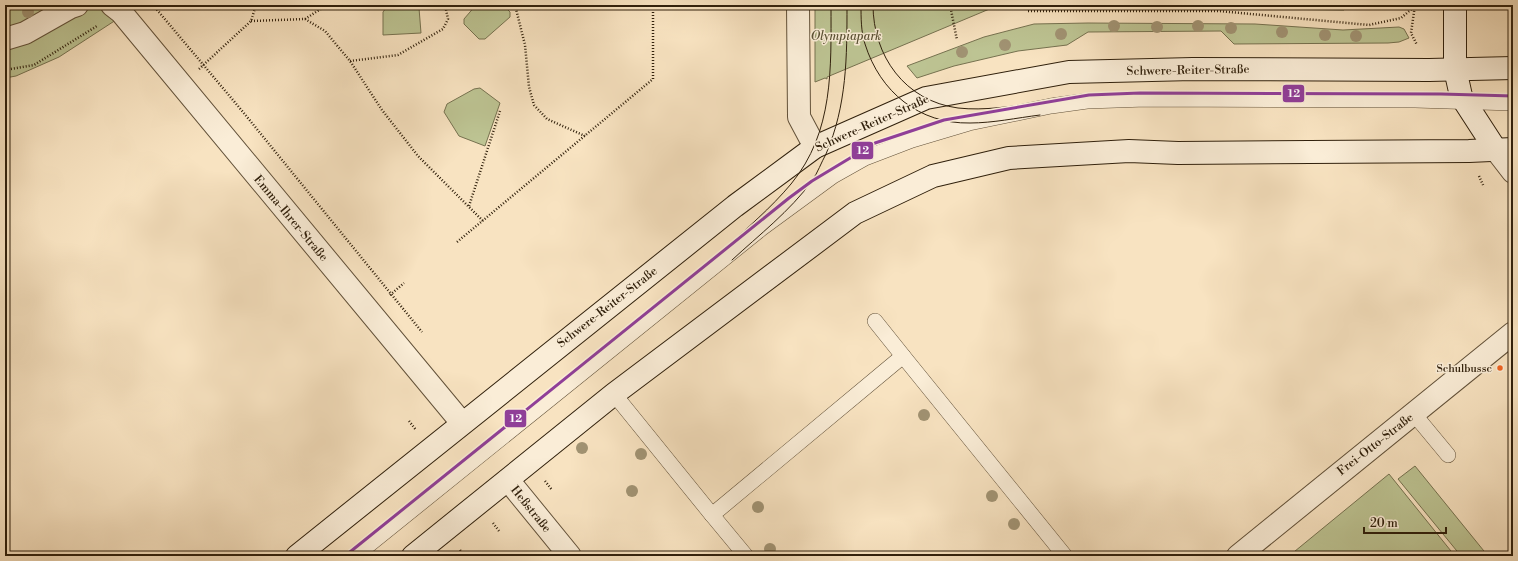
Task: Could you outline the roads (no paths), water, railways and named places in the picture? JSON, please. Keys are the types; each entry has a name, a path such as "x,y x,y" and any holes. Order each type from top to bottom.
{"main road":[{"path":"5,39 25,33 77,5"},
{"path":"798,5 799,117 815,147"},
{"path":"1455,5 1455,69 1461,96 1505,150 1513,172"},
{"name":"Emma-Ihrer-Straße","path":"117,8 462,423"},
{"name":"Schwere-Reiter-Straße","path":"297,556 735,206 815,147 926,98 1070,72 1193,69 1429,70 1513,68"},
{"path":"414,556 614,394 855,213 933,176 1009,158 1129,151 1178,153 1505,150"},
{"name":"Frei-Otto-Straße","path":"1238,556 1513,333"},
{"name":"Heßstraße","path":"508,480 570,556"}],"lane":[{"path":"355,556 762,228 833,176 865,158 912,140 962,125 1051,106 1088,101 1162,99 1415,100 1513,103"},
{"path":"876,321 1065,556"},
{"path":"712,515 903,356"},
{"path":"614,394 746,556"},
{"path":"1414,414 1448,455"}],"tram line":[{"path":"723,250 767,210 791,184 805,164 815,143 823,121 830,76 831,5"},
{"path":"732,260 774,222 803,192 814,178 826,154 833,136 842,99 846,62 847,5"},
{"path":"861,5 863,35 872,61 881,77 891,90 904,102 918,111 934,118 951,122 970,123 1040,115"},
{"path":"873,5 874,24 879,42 886,58 896,73 908,86 922,96 939,104 968,109 998,108 1037,103"}],"place":[{"name":"Schulbusse","path":"1500,368"}],"park label":[{"name":"Olympiapark","path":"846,36"}]}
